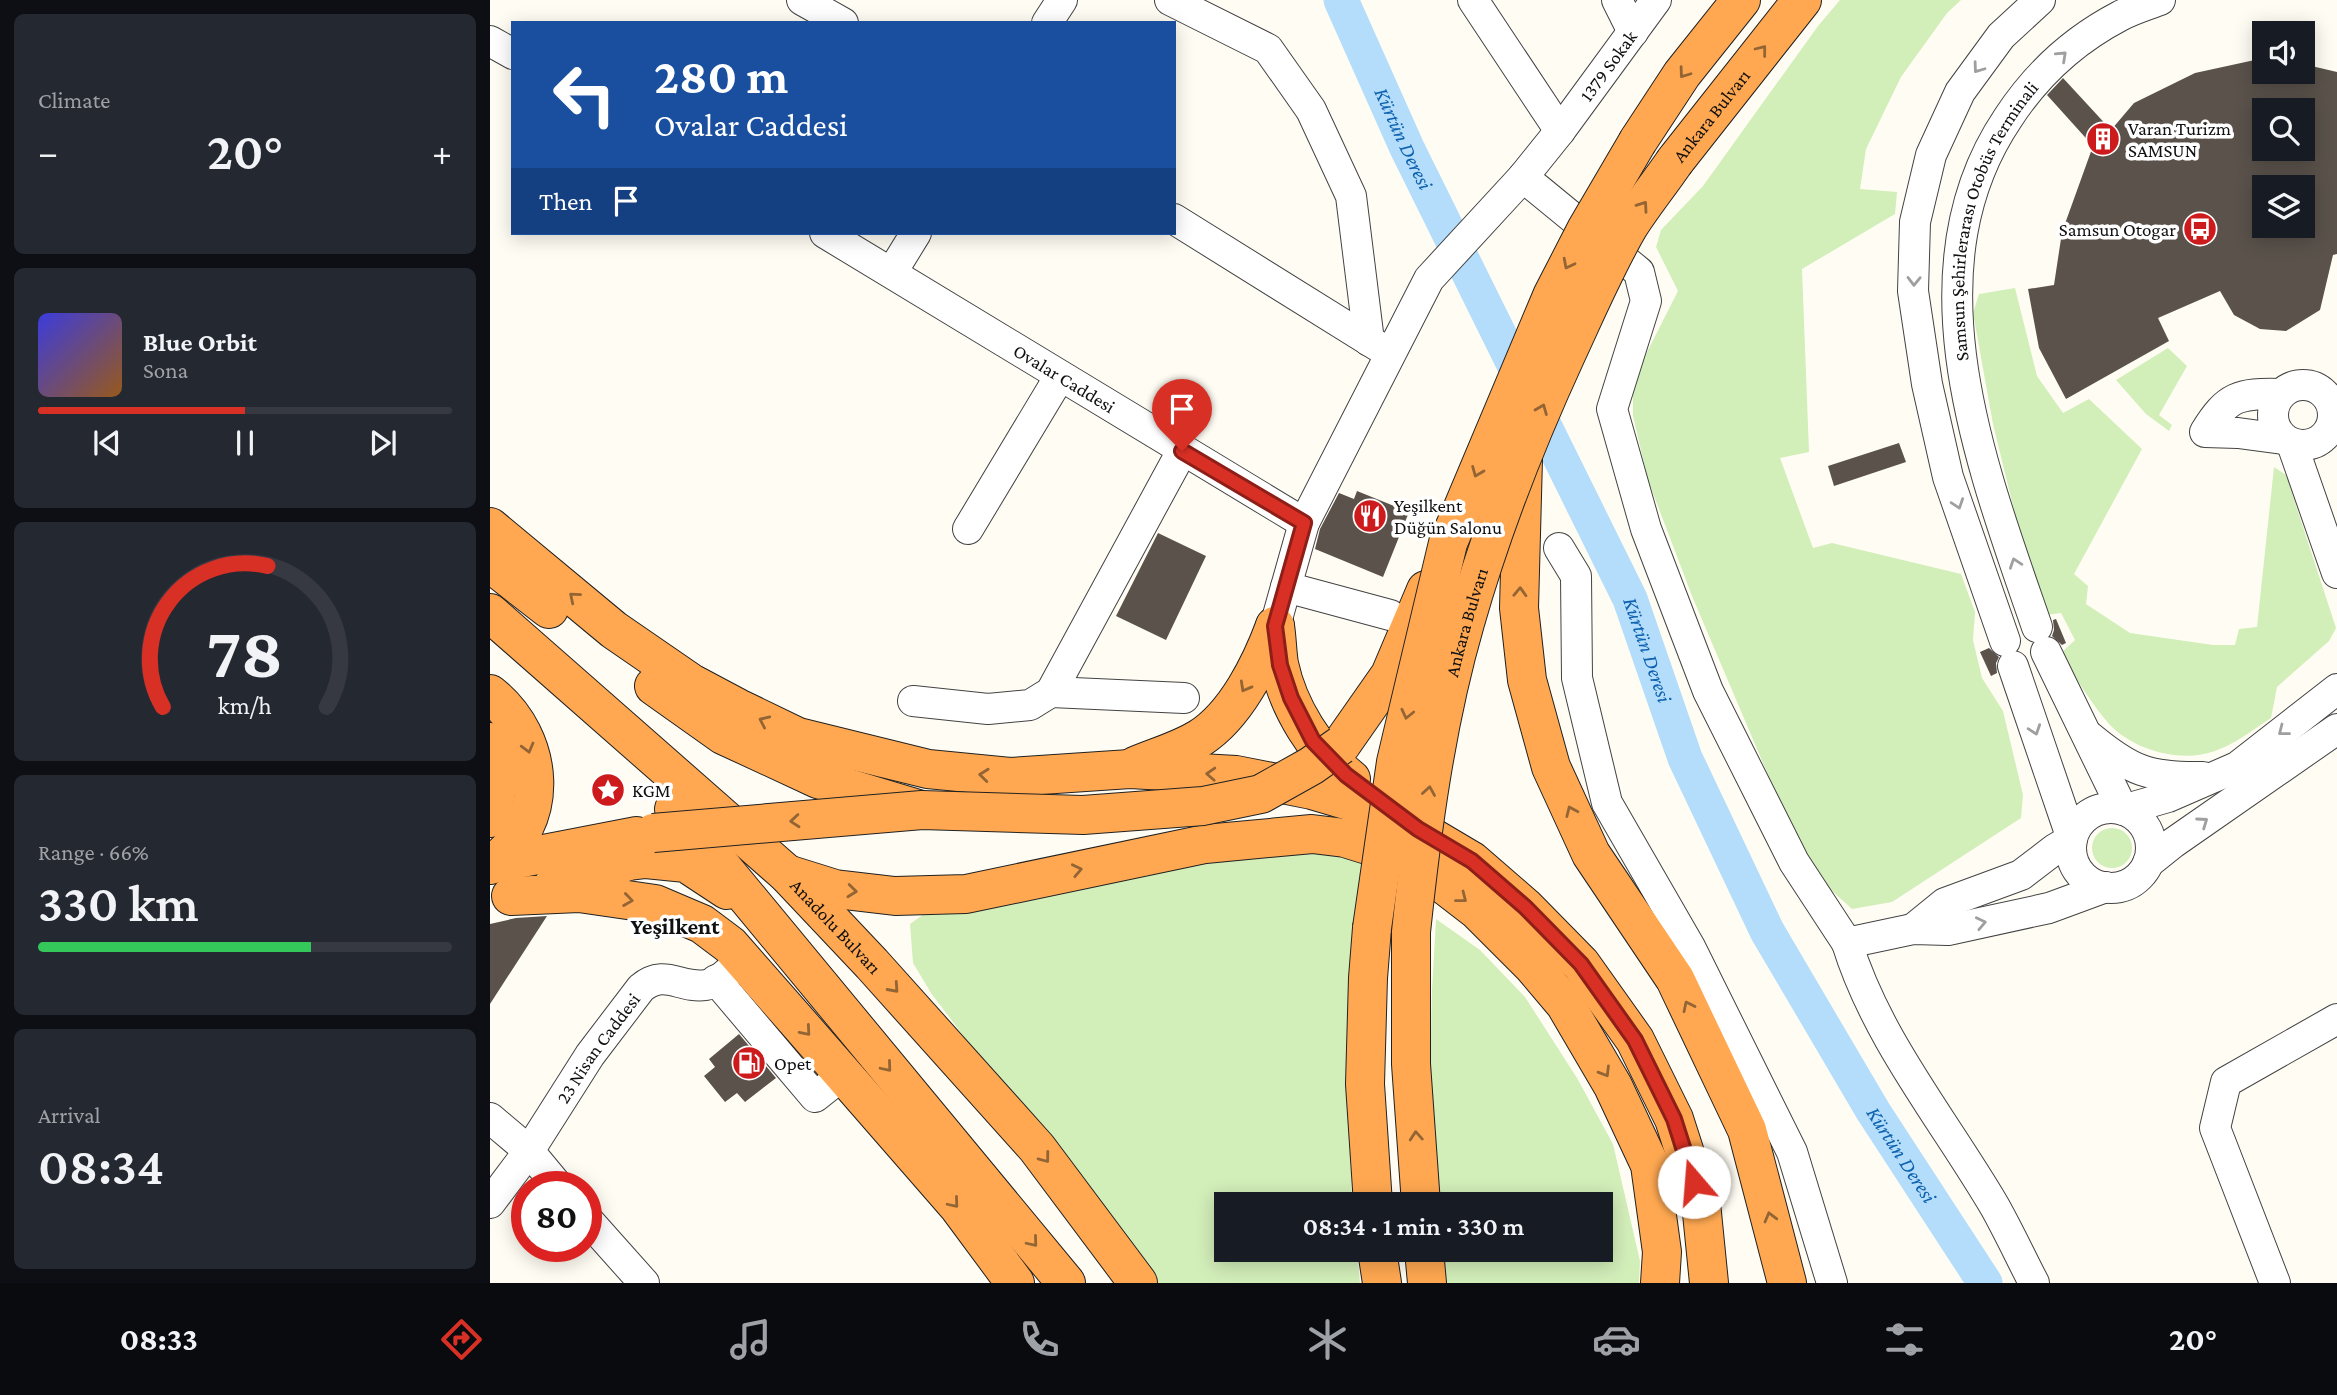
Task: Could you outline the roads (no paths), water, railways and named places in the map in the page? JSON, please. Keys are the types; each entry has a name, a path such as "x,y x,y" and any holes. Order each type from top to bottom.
{"highway":[{"name":"Ankara Bulvarı","path":"1372,1192 1365,1084 1368,978 1373,928 1395,762 1448,543 1552,296 1587,228 1682,74 1741,0"},
{"name":"Ankara Bulvarı","path":"1420,1192 1411,1064 1411,932 1419,862 1437,744 1464,625 1497,521 1548,394 1594,293 1629,226 1675,161 1802,0"},
{"path":"1524,455 1519,608 1527,680 1551,767 1591,854 1675,979 1747,1130 1787,1283"},
{"path":"490,527 614,630 691,683 798,737 928,769 1010,777 1129,769 1236,775 1312,790 1356,803 1418,829"},
{"path":"491,865 653,833 922,810 1083,815 1203,806 1261,794 1311,766 1340,745 1361,718 1390,675 1448,543"},
{"path":"490,562 598,647 723,736 818,779 922,810"},
{"name":"Anadolu Bulvarı","path":"490,613 787,874 1037,1147 1138,1283"},
{"path":"1129,769 1201,737 1232,710 1275,626"},
{"path":"1275,626 1280,665 1291,698 1313,741 1346,775 1418,829 1472,861 1525,907 1581,964 1635,1040 1674,1119 1701,1203 1709,1283"},
{"path":"523,640 671,805 1066,1283"},
{"path":"490,694 501,702 527,740 536,797 513,847 491,865"},
{"path":"490,742 497,761 499,788 490,818"},
{"path":"787,874 847,891 895,896 966,894 1205,844 1312,834 1345,838 1377,848 1430,874 1478,911 1532,965 1565,1004 1613,1086 1650,1165 1662,1252 1660,1283"},
{"path":"843,1015 725,888 686,863 646,859 629,862 512,896 579,893 655,904 702,924 730,946 729,970 844,1074 958,1206 1015,1283"},
{"path":"1379,1262 1382,1283"},
{"path":"1425,1262 1427,1283"}],"street":[{"path":"802,0 839,21"},
{"path":"1048,21 1062,0"},
{"path":"1170,0 1268,49 1311,110 1351,197 1380,347"},
{"path":"1473,0 1560,131"},
{"path":"1617,0 1633,32"},
{"name":"1379 Sokak","path":"1275,626 1304,523 1380,347 1429,279 1520,180 1560,131 1656,0"},
{"name":"Samsun Şehirlerarası Otobüs Terminali","path":"2040,0 2001,36 1960,92 1931,155 1915,222 1913,291 1927,384 1948,477 2072,839"},
{"name":"Samsun Şehirlerarası Otobüs Terminali","path":"2123,810 2083,732 2042,639 1999,517 1970,408 1958,317 1957,256 1969,196 1993,141 2026,90 2070,48 2121,15 2160,0"},
{"path":"490,41 511,53"},
{"path":"1520,180 1639,272 1646,301 1612,409 1646,528 1708,691 1794,862 1847,943 1858,978 1881,1024 1995,1208 2034,1283"},
{"path":"1176,220 1380,347"},
{"name":"Ovalar Caddesi","path":"828,235 1304,523"},
{"path":"891,272 915,235"},
{"path":"968,529 1060,376"},
{"path":"2298,384 2308,385 2326,395 2335,420 2321,440 2302,446 2288,441 2238,433 2205,432 2218,411 2233,398 2252,393 2280,394 2298,384"},
{"path":"2280,394 2272,412 2273,422 2288,441 2337,573"},
{"path":"913,701 988,709 1030,705 1051,692 1182,451"},
{"path":"1559,548 1576,576 1577,678 1607,803 1690,947 1792,1152 1832,1283"},
{"path":"1286,587 1390,615"},
{"path":"2123,810 2168,797 2237,767 2337,689"},
{"path":"1051,692 1184,698"},
{"path":"2148,863 2150,837 2144,825 2123,810 2097,810 2077,827 2072,839 2075,865 2082,876 2106,887 2131,883 2148,863 2173,843 2337,729"},
{"path":"2083,732 2113,756 2136,769 2172,778 2214,777"},
{"path":"1913,929 1945,903 2021,875 2072,839"},
{"path":"1847,943 1913,929 1961,928 2049,908 2106,887"},
{"name":"23 Nisan Caddesi","path":"490,1203 529,1151 590,1055 641,988 652,979 665,978 692,985 708,985 729,970"},
{"path":"2275,1283 2214,1128 2227,1082 2337,1018"},
{"path":"490,1118 529,1151 546,1171"},
{"path":"602,1236 644,1283"}],"waterway":[{"name":"Kürtün Deresi","path":"1341,0 1407,148 1630,599 1685,758 1767,931 1873,1111 1985,1283"}],"place":[{"name":"Varan Turizm SAMSUN","path":"2103,139"},
{"name":"Samsun Otogar","path":"2200,229"},
{"name":"Yeşilkent Düğün Salonu","path":"1370,516"},
{"name":"KGM","path":"608,790"},
{"name":"Opet","path":"749,1063"}],"district":[{"name":"Yeşilkent","path":"675,926"}]}
